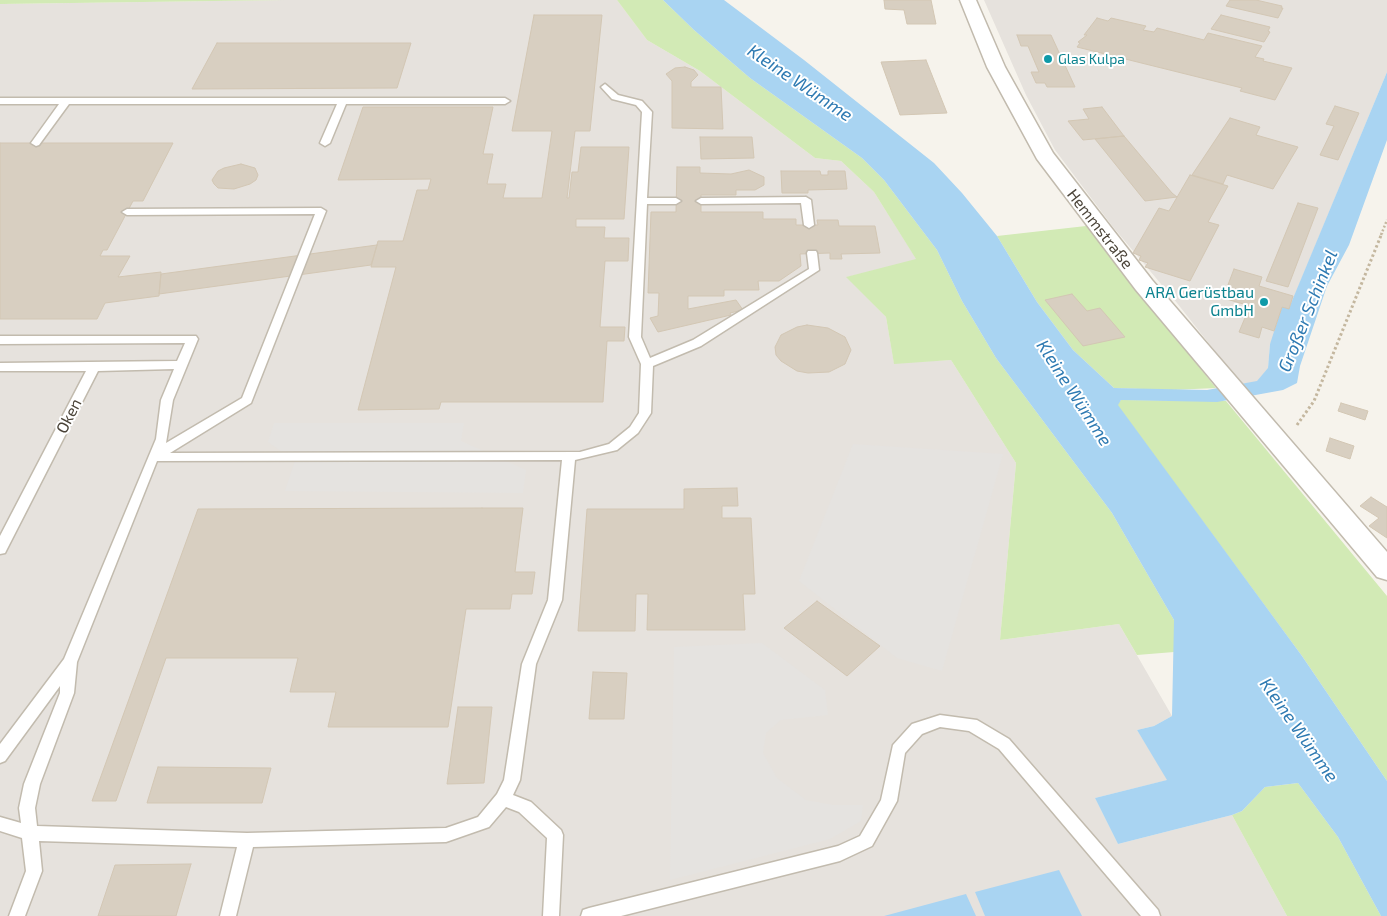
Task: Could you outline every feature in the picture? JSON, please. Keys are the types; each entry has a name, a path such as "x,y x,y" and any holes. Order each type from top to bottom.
{"street":[{"name":"Hemmstraße","path":"968,0 996,67 1044,155 1144,285 1387,570"}],"lane":[{"path":"153,457 580,456 613,447 634,430 645,413 647,364 635,337 647,112 638,103 615,98 606,87"},
{"path":"0,101 505,101"},
{"path":"36,143 66,101"},
{"path":"325,143 343,101"},
{"path":"701,201 806,200 809,225"},
{"path":"642,201 676,201"},
{"path":"127,212 320,211 248,400 153,457"},
{"path":"647,364 697,343 814,270 812,253"},
{"path":"0,340 192,339 167,400 162,439 70,662 0,756"},
{"path":"0,367 181,365"},
{"name":"Oken","path":"0,549 94,367"},
{"path":"0,824 29,833 246,840 446,836 483,822 503,799 512,780 529,664 555,600 569,456"},
{"path":"17,916 34,871 27,808 32,784 67,694 70,662"},
{"path":"588,916 840,853 866,841 889,801 898,750 917,729 940,721 972,725 1004,744 1152,916"},
{"path":"503,799 524,807 555,836 551,916"},
{"path":"228,916 246,840"}],"path":[{"path":"1282,446 1314,401 1387,220"}],"shaded area":[{"path":"285,0 617,0 647,40 700,71 815,158 841,161 874,192 917,260 847,277 886,317 894,363 951,360 1016,463 1000,640 1119,624 1172,716 1154,726 1137,730 1168,780 1095,798 1118,844 1232,815 1287,916 0,916 0,4"},
{"path":"984,0 1387,0 1387,72 1289,309 1270,344 1268,369 1257,382 1241,384 1177,303 1113,227 1055,150 1026,95"},
{"path":"274,423 464,423 461,441 526,470 523,493 285,491 295,461 268,442"},
{"path":"853,444 1003,454 942,671 897,658 799,581"},
{"path":"762,643 825,690 828,715 781,720 766,733 763,753 777,778 806,800 833,805 863,805 861,821 830,839 670,880 674,647"}],"green space":[{"path":"0,0 285,0 0,4"},
{"path":"617,0 663,0 694,30 750,78 862,158 884,180 937,250 962,301 996,358 1112,513 1174,620 1174,652 1137,655 1119,624 1000,640 1016,463 951,360 894,364 886,317 846,277 916,259 874,192 841,161 815,158 700,71 647,40"},
{"path":"1086,226 1216,388 1171,390 1114,388 1073,350 1037,302 997,236"},
{"path":"1121,400 1226,401 1387,596 1387,781 1302,656 1117,405"},
{"path":"1298,783 1338,837 1381,916 1287,916 1232,815 1242,811 1265,787"}],"water":[{"path":"663,0 724,0 804,60 934,163 962,193 997,236 1037,302 1073,350 1114,388 1207,390 1257,381 1268,368 1270,344 1282,307 1289,308 1387,72 1387,140 1349,245 1327,286 1300,366 1297,383 1283,390 1217,402 1121,400 1118,405 1302,656 1387,781 1387,916 1381,916 1338,837 1298,783 1265,787 1242,811 1232,815 1118,844 1095,798 1167,780 1137,730 1154,726 1172,716 1174,620 1112,513 996,358 962,301 937,250 884,180 862,158 750,78 694,30"},
{"path":"1059,870 1082,916 985,916 975,892"},
{"path":"966,894 976,916 884,916"}],"building":[{"path":"884,0 931,0 936,24 907,24 904,10 885,9"},
{"path":"1230,0 1256,0 1282,6 1281,8 1283,8 1278,18 1226,6"},
{"path":"534,15 602,15 590,131 575,131 567,198 569,198 572,172 578,172 581,147 629,147 624,219 576,219 576,227 605,227 604,238 629,238 628,261 605,261 600,327 625,327 624,341 607,341 603,402 441,402 439,409 358,410 396,267 371,267 378,241 403,241 417,190 428,190 431,179 338,180 363,107 493,107 483,154 493,154 487,184 506,184 503,198 542,198 552,131 512,131"},
{"path":"1221,15 1270,27 1268,31 1270,32 1264,42 1211,29"},
{"path":"1097,18 1108,21 1111,18 1146,26 1143,30 1154,32 1157,28 1204,40 1208,33 1262,46 1255,57 1264,59 1263,61 1292,68 1275,100 1240,91 1242,88 1077,47 1080,43 1078,42 1087,35 1084,35"},
{"name":"Glas Kulpa","path":"1017,35 1051,35 1075,87 1047,87 1045,83 1036,83 1031,72 1039,72 1028,46 1021,46"},
{"path":"217,43 411,43 397,88 192,89"},
{"path":"926,60 947,113 900,115 881,62"},
{"path":"685,67 694,70 698,75 691,82 691,87 721,87 723,129 672,128 672,81 666,74 675,68"},
{"path":"1335,106 1359,113 1338,160 1320,155 1334,126 1326,124"},
{"path":"1102,107 1124,136 1083,140 1068,121 1089,119 1083,109"},
{"path":"1230,118 1260,127 1256,135 1298,147 1273,189 1227,175 1223,184 1192,175"},
{"path":"1124,136 1177,197 1145,201 1095,139"},
{"path":"700,137 752,137 754,158 701,159"},
{"path":"0,143 173,143 143,201 133,201 107,250 103,250 100,256 130,256 118,277 161,272 159,296 105,303 97,319 0,319"},
{"path":"241,164 255,168 258,175 256,180 234,189 218,188 214,184 212,180 218,171"},
{"path":"677,167 700,167 700,173 731,174 749,170 764,177 764,185 755,190 736,190 736,195 701,195 701,212 763,212 763,219 796,219 796,225 818,225 817,220 838,220 839,226 875,226 880,253 841,254 842,259 830,259 830,253 800,254 801,266 779,281 758,281 759,290 724,290 724,296 688,296 688,309 736,300 743,310 730,313 731,315 658,332 650,318 658,316 659,293 648,293 651,212 676,212"},
{"path":"781,171 820,171 821,175 828,175 828,171 845,171 847,189 808,190 808,193 782,193"},
{"path":"1190,175 1228,186 1208,222 1219,225 1190,281 1145,267 1148,263 1139,260 1141,256 1133,253 1159,208 1169,211"},
{"path":"1298,203 1318,208 1288,287 1266,281"},
{"path":"377,245 371,265 159,294 161,274"},
{"name":"ARA Gerüstbau GmbH","path":"1234,269 1262,277 1259,286 1293,296 1289,309 1282,307 1274,331 1262,327 1259,338 1239,332 1250,306 1223,298"},
{"path":"1072,294 1087,311 1100,308 1125,337 1083,346 1045,300"},
{"path":"807,325 828,328 845,337 851,350 845,364 829,372 808,373 797,371 781,361 776,355 775,347 781,335 797,327"},
{"path":"1341,403 1368,411 1365,420 1338,411"},
{"path":"1330,438 1354,446 1350,459 1326,451"},
{"path":"737,488 738,506 722,506 722,518 751,518 755,594 743,594 745,630 647,630 648,594 636,594 635,631 578,631 587,509 684,509 684,489"},
{"path":"1371,497 1387,507 1387,538 1369,526 1379,518 1360,506"},
{"path":"523,508 515,572 535,572 532,594 512,594 510,609 466,609 448,727 328,727 336,692 290,692 298,658 166,658 116,801 92,801 198,509"},
{"path":"817,601 880,646 847,676 784,628"},
{"path":"593,672 627,673 624,719 589,719"},
{"path":"458,707 492,707 484,783 447,784"},
{"path":"158,767 271,768 262,803 147,803"},
{"path":"191,864 176,916 98,916 115,865"}],"place":[{"name":"Glas Kulpa","path":"1048,59"},
{"name":"ARA Gerüstbau GmbH","path":"1264,302"}],"water label":[{"name":"Kleine Wümme","path":"800,83"},
{"name":"Großer Schinkel","path":"1308,311"},
{"name":"Kleine Wümme","path":"1074,393"},
{"name":"Kleine Wümme","path":"1299,730"}]}
